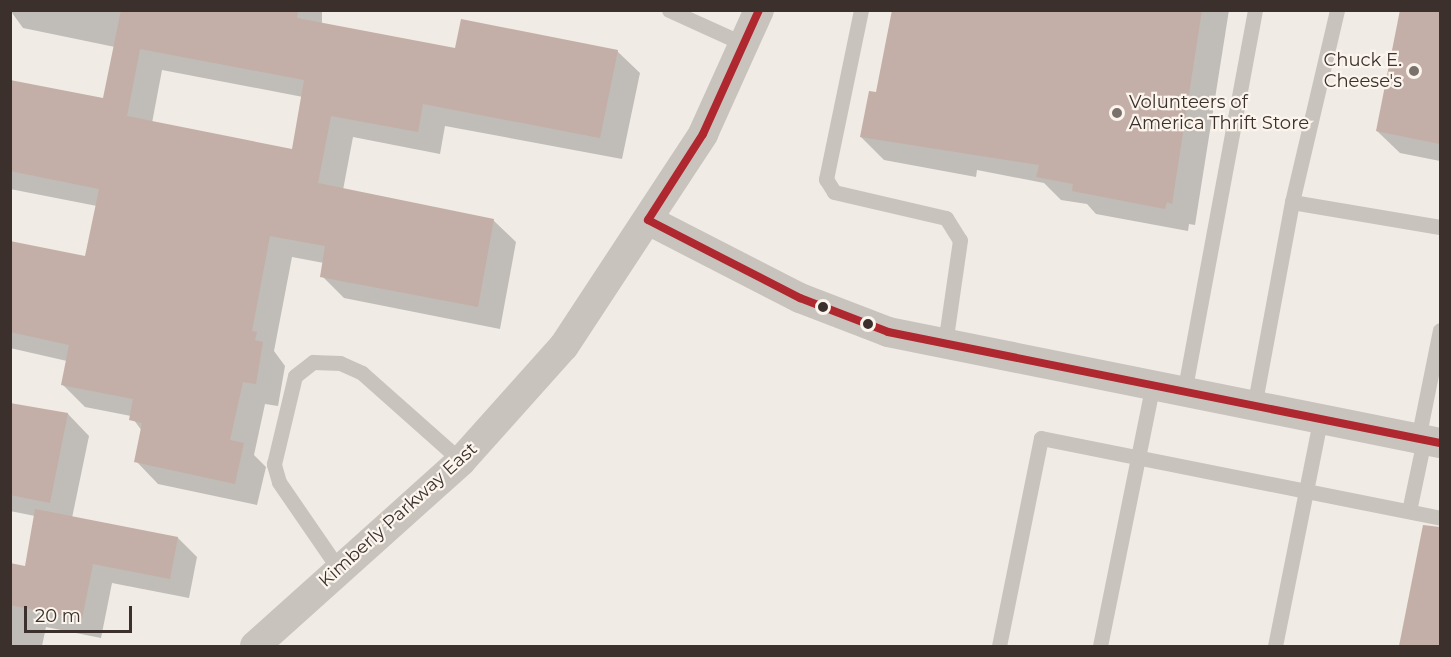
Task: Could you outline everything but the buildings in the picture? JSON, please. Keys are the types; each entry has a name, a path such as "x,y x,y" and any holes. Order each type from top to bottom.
{"street":[{"name":"Kimberly Parkway East","path":"255,646 338,568 461,461 564,346 703,134 746,45 759,10"},
{"path":"648,220 838,314 945,344 1427,441"}],"lane":[{"path":"669,10 746,45"},
{"path":"861,10 826,179 834,192 946,218 960,240 945,344"},
{"path":"1184,393 1255,10"},
{"path":"1254,407 1292,202 1337,10"},
{"path":"1292,202 1440,227"},
{"path":"1409,512 1427,441 1440,330"},
{"path":"338,568 279,482 274,464 295,376 313,362 340,363 362,373 461,461"},
{"path":"1100,646 1152,387"},
{"path":"1275,646 1320,420"},
{"path":"999,646 1041,438 1138,454 1440,518"}],"transit line":[{"path":"648,220 703,134 759,10"},
{"path":"648,220 800,298 888,332 1440,443"}],"place":[{"name":"Chuck E. Cheese's","path":"1414,71"},
{"name":"Volunteers of America Thrift Store","path":"1117,113"}]}
